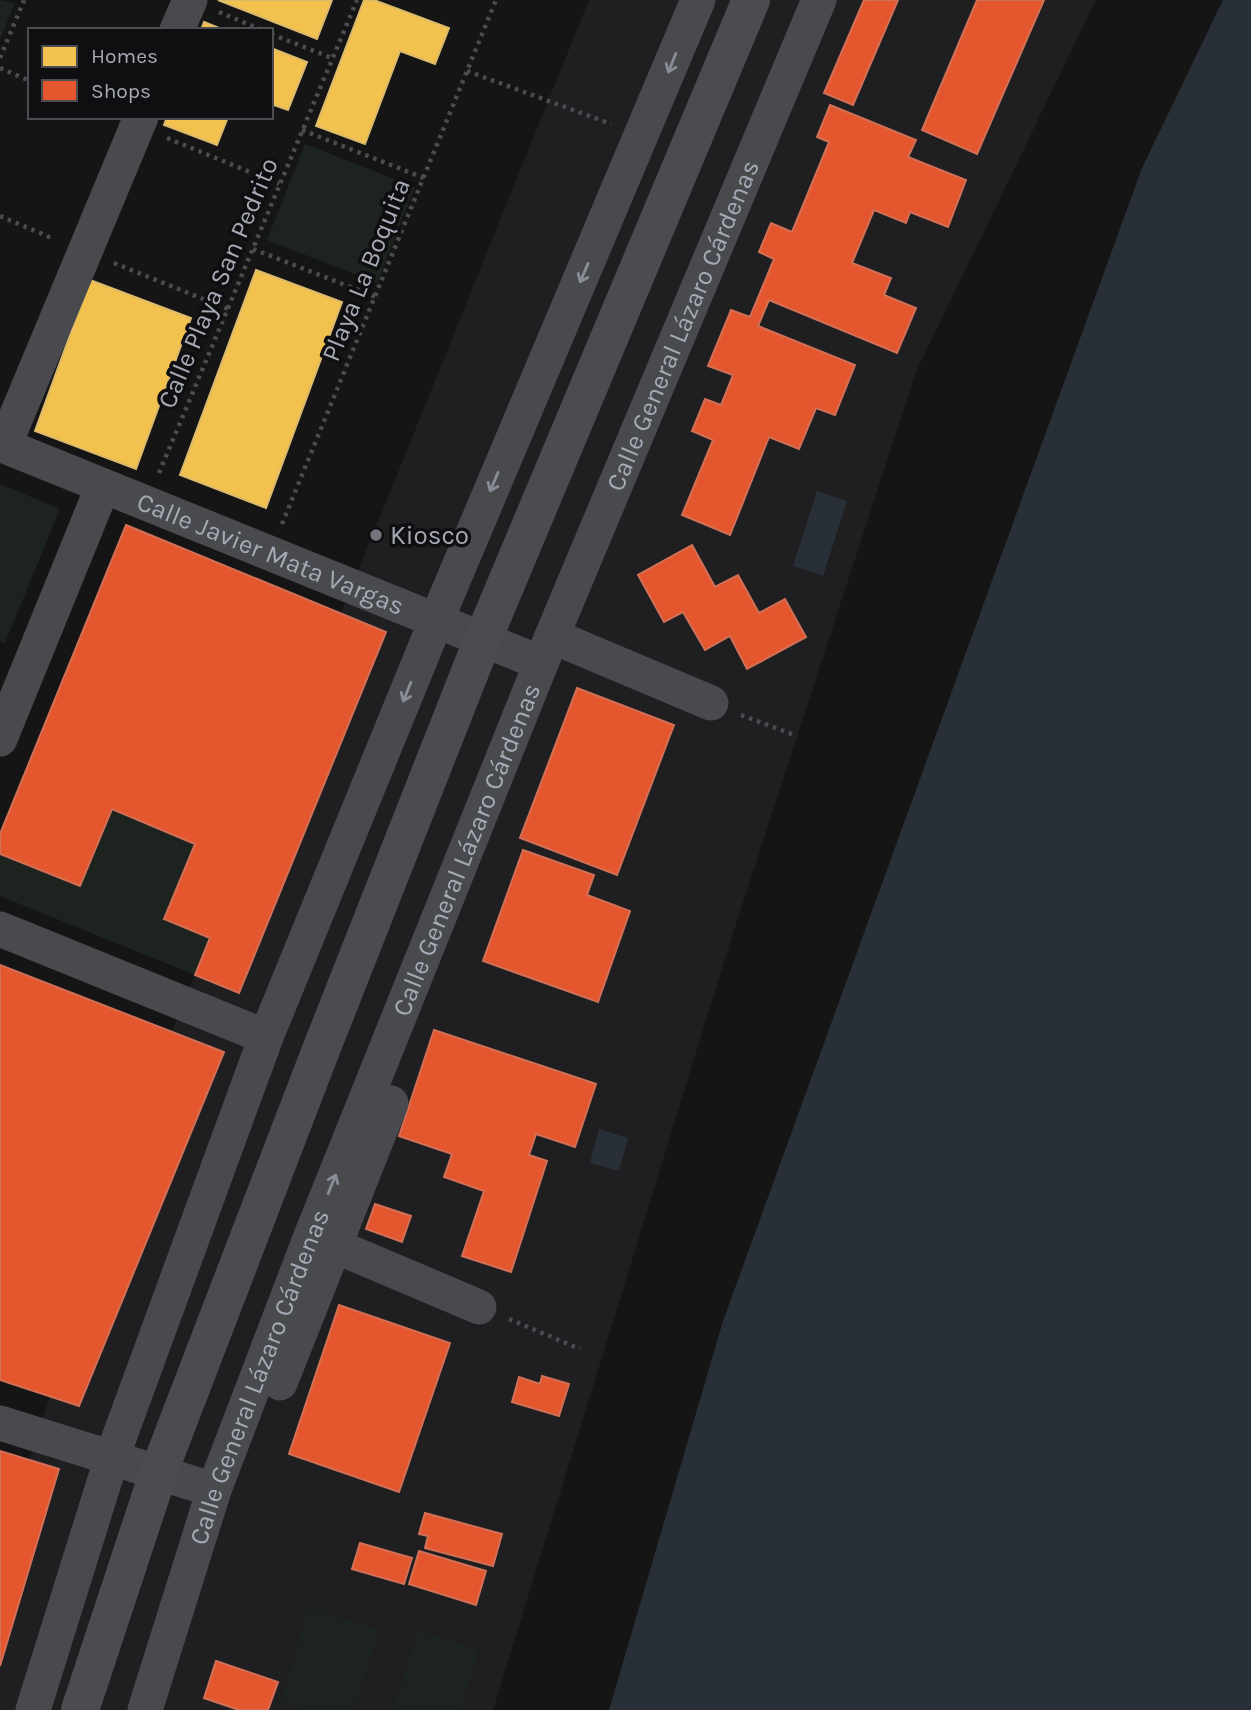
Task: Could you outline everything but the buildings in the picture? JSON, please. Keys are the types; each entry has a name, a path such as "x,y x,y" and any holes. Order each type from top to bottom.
{"main road":[{"path":"80,1710 158,1474 319,1055 483,639 751,0"}],"street":[{"path":"178,28 190,0"},
{"path":"33,1710 112,1457 266,1037 436,621 698,0"},
{"name":"Calle General Lázaro Cárdenas","path":"145,1710 214,1490 323,1241 554,648 819,0"},
{"path":"554,648 839,0"},
{"path":"2,445 139,121"},
{"name":"Calle Javier Mata Vargas","path":"2,445 483,639 554,648 711,703"},
{"path":"0,739 103,486"},
{"path":"0,929 266,1037"},
{"path":"168,1710 218,1548 323,1241 479,1307"},
{"path":"0,1423 214,1490"}],"path":[{"path":"190,0 257,28"},
{"name":"Calle Playa San Pedrito","path":"147,503 357,0"},
{"name":"Playa La Boquita","path":"270,554 496,0"},
{"path":"0,58 22,1"},
{"path":"273,34 332,58"},
{"path":"0,68 28,79"},
{"path":"467,71 642,135"},
{"path":"139,121 279,184"},
{"path":"302,130 424,178"},
{"path":"253,249 376,297"},
{"path":"711,703 797,736"},
{"path":"479,1307 580,1349"}],"shaded area":[{"path":"0,0 15,3 0,40"},
{"path":"589,0 1096,0 916,372 733,933 493,1710 0,1710 0,1549 162,1056"},
{"path":"1223,0 1251,0 1251,1710 609,1710 723,1321 1142,168"},
{"path":"305,144 415,187 377,283 267,240"},
{"path":"0,484 60,509 5,643 0,641"},
{"path":"817,491 847,501 823,576 793,566"},
{"path":"112,809 195,844 164,919 210,938 195,975 0,896 0,854 80,886"},
{"path":"599,1129 628,1138 619,1171 590,1163"},
{"path":"308,1608 379,1630 355,1710 303,1710 281,1703"},
{"path":"417,1631 479,1649 461,1710 394,1710"}],"place":[{"name":"Kiosco","path":"376,535"}]}
